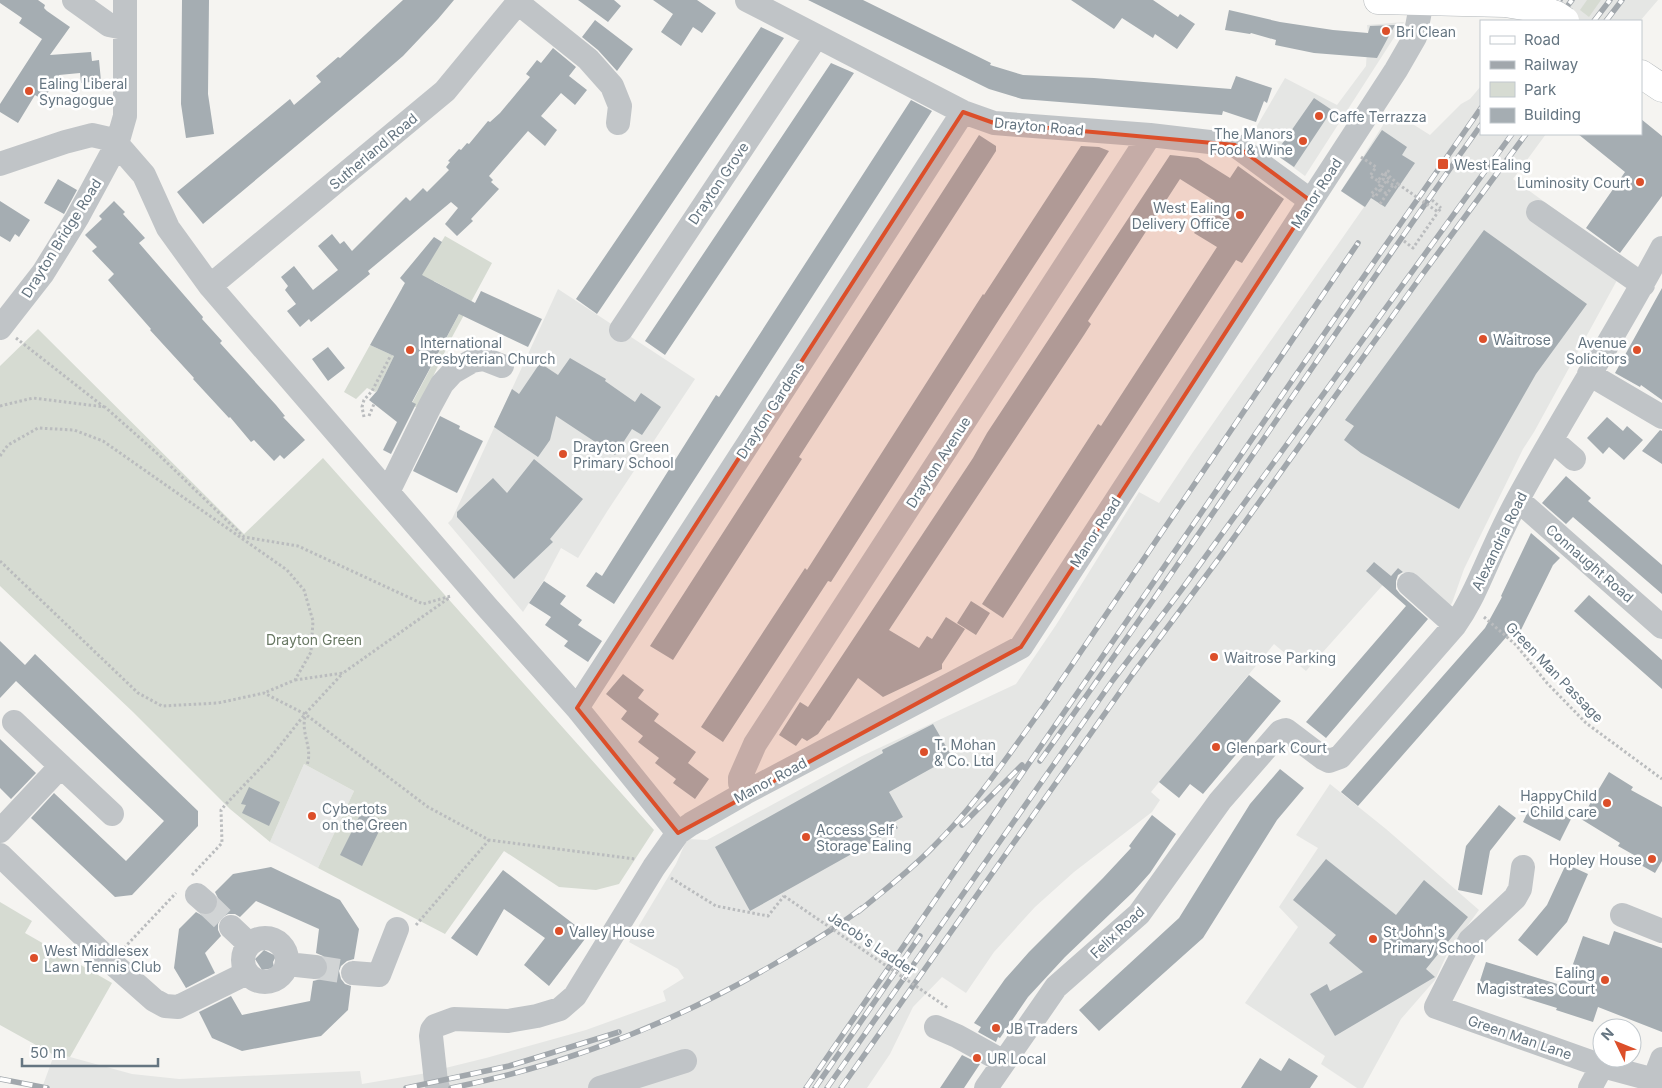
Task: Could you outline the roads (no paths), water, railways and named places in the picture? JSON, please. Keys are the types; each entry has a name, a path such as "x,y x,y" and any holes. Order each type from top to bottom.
{"main road":[{"path":"1401,1 1505,1 1536,8 1556,15 1564,20"}],"street":[{"path":"74,0 109,25 124,28"},
{"name":"Drayton Bridge Road","path":"2,327 47,265 77,218 117,143 125,116 125,0"},
{"name":"Drayton Road","path":"747,0 963,112 994,123 1150,135 1235,145 1311,201"},
{"name":"Manor Road","path":"438,1088 431,1036 435,1026 454,1018 508,1020 537,1016 560,1009 575,996 592,971 624,916 678,833 745,793 1021,647 1396,70 1415,36 1401,1"},
{"path":"519,2 588,59 612,86 620,106 618,123"},
{"name":"Sutherland Road","path":"210,286 445,91 519,2"},
{"name":"Drayton Grove","path":"621,330 816,37"},
{"name":"Drayton Gardens","path":"577,708 963,112"},
{"path":"0,164 92,135 117,143 144,175 168,228 210,286 388,492 459,590 577,708 678,833"},
{"name":"Drayton Avenue","path":"745,793 740,783 740,778 754,744 1150,135"},
{"path":"1538,212 1643,284"},
{"name":"Alexandria Road","path":"1286,730 1329,761 1340,756 1455,625 1476,591 1518,500 1662,248"},
{"path":"388,492 442,384 453,372 472,361 484,359 502,366"},
{"path":"1589,374 1662,417"},
{"path":"1552,440 1574,459"},
{"name":"Connaught Road","path":"1518,500 1662,627"},
{"path":"1409,584 1455,625"},
{"path":"14,722 112,814"},
{"name":"Felix Road","path":"986,1088 1056,986 1139,914 1220,801 1273,739 1280,732 1286,730"},
{"path":"0,831 61,766"},
{"path":"0,855 111,962 154,1000 165,1006 178,1007 247,973"},
{"name":"Green Man Lane","path":"1523,867 1520,889 1515,898 1470,940 1436,1007 1592,1062"},
{"path":"1622,915 1662,931"},
{"path":"230,927 250,944"},
{"path":"353,972 379,975 397,929"},
{"path":"261,938 268,938 275,940 285,950 288,964 281,977 267,983 252,979 244,968 243,955 250,944 261,938"},
{"path":"288,964 315,967"},
{"path":"942,1017 957,1036 1004,1062"},
{"path":"600,1088 685,1061"},
{"path":"1590,1088 1601,1068"},
{"name":"Green Man Lane","path":"1616,1068 1659,1074"}],"tunnel":[{"path":"205,902 231,927"},
{"path":"315,967 353,973"}],"railway":[{"path":"1545,20 1560,0"},
{"path":"1557,20 1572,0"},
{"path":"1595,20 1610,0"},
{"path":"1607,20 1622,0"},
{"path":"806,1088 1480,109"},
{"path":"1040,761 1152,603 1370,283 1480,126"},
{"path":"827,1088 1113,680 1182,589 1511,135"},
{"path":"841,1088 1132,675 1220,557 1422,275 1525,135"},
{"path":"858,912 924,856 964,814 991,779 1044,706 1358,243"},
{"path":"962,825 1022,765"},
{"path":"451,1088 536,1067 578,1054 659,1023 738,985 820,937 862,908"},
{"path":"815,1088 920,936"},
{"path":"406,1088 509,1066 619,1032"},
{"path":"0,1079 47,1088"}],"place":[{"name":"Bri Clean","path":"1386,31"},
{"name":"Ealing Liberal Synagogue","path":"29,91"},
{"name":"Caffe Terrazza","path":"1319,116"},
{"name":"The Manors Food & Wine","path":"1303,141"},
{"name":"West Ealing","path":"1443,164"},
{"name":"Luminosity Court","path":"1640,182"},
{"name":"West Ealing Delivery Office","path":"1240,215"},
{"name":"Waitrose","path":"1483,339"},
{"name":"International Presbyterian Church","path":"410,350"},
{"name":"Avenue Solicitors","path":"1637,350"},
{"name":"Drayton Green Primary School","path":"563,454"},
{"name":"Waitrose Parking","path":"1214,657"},
{"name":"Glenpark Court","path":"1216,747"},
{"name":"T. Mohan & Co. Ltd","path":"924,752"},
{"name":"HappyChild - Child care","path":"1607,803"},
{"name":"Cybertots on the Green","path":"312,816"},
{"name":"Access Self Storage Ealing","path":"806,837"},
{"name":"Hopley House","path":"1652,859"},
{"name":"Valley House","path":"559,931"},
{"name":"St John's Primary School","path":"1373,939"},
{"name":"West Middlesex Lawn Tennis Club","path":"34,958"},
{"name":"Ealing Magistrates Court","path":"1605,980"},
{"name":"JB Traders","path":"996,1028"},
{"name":"UR Local","path":"977,1058"}],"park label":[{"name":"Drayton Green","path":"314,639"}]}
